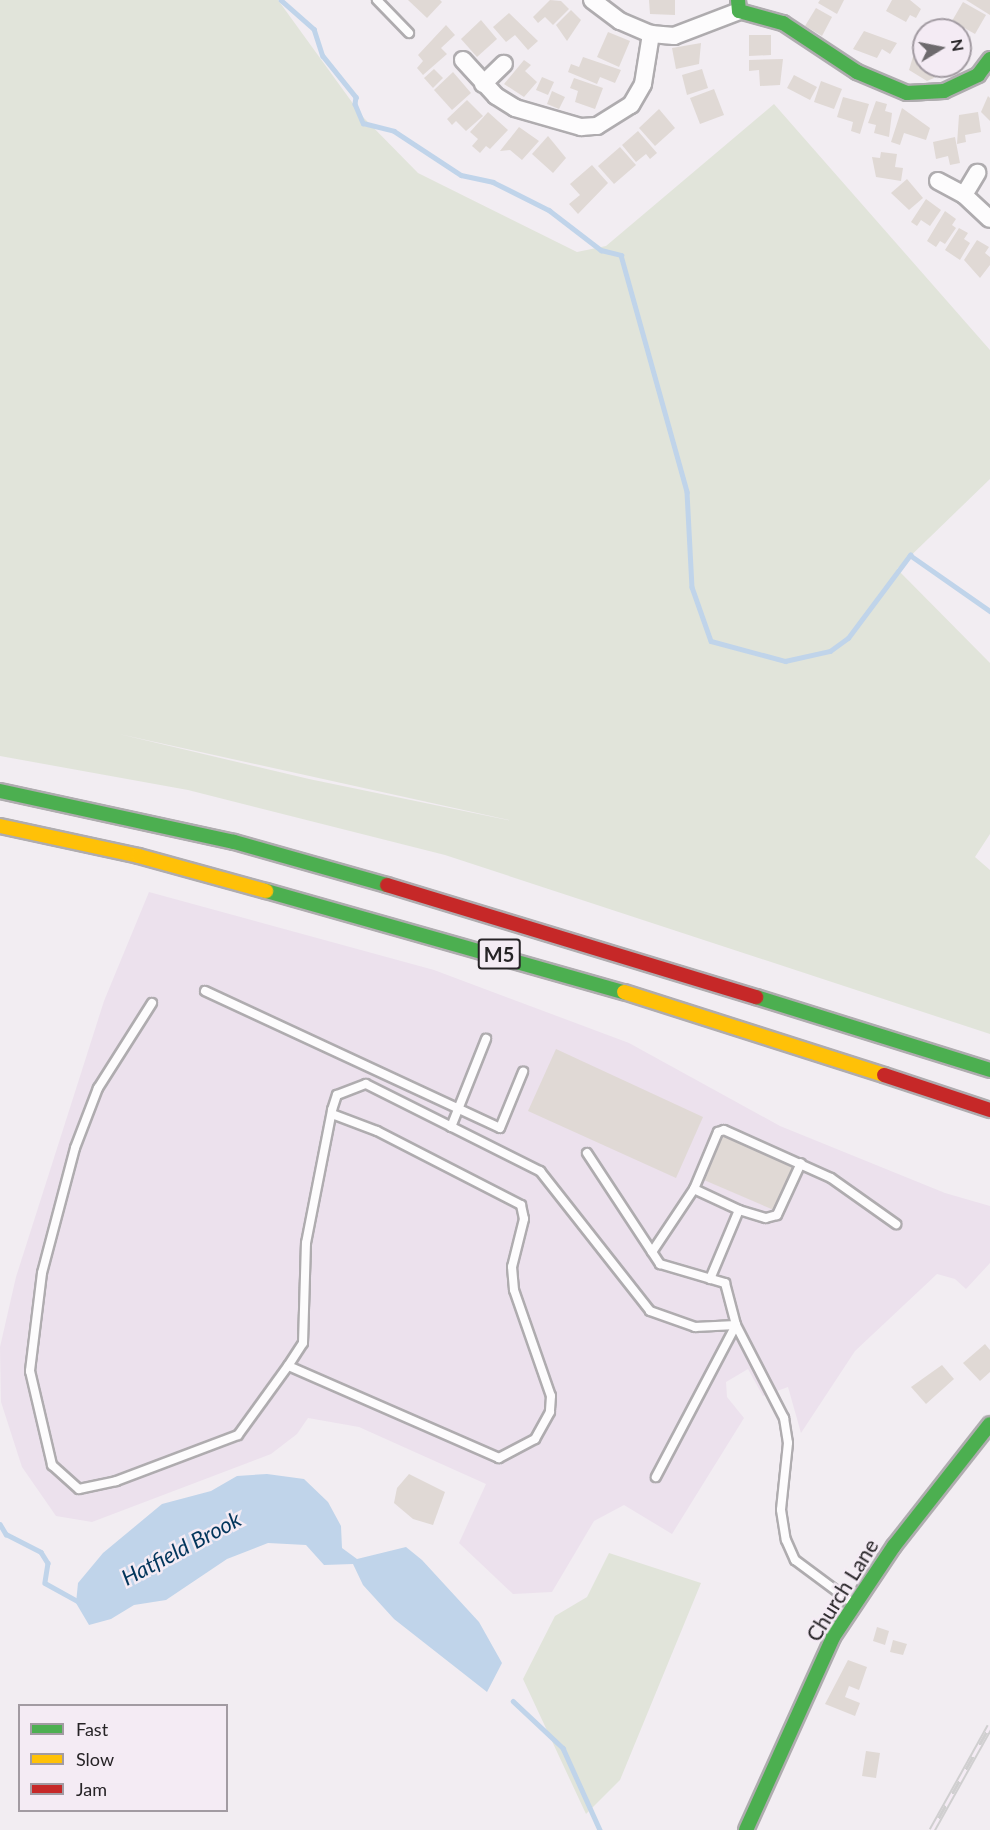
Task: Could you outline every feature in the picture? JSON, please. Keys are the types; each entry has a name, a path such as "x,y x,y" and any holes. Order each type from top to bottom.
{"main road":[{"path":"739,6 783,23 857,72 907,93 944,91 978,75 990,59"},
{"name":"M5","path":"0,791 234,842 505,918 990,1070"},
{"name":"M5","path":"0,826 139,856 502,956 722,1021 990,1110"},
{"name":"Church Lane","path":"746,1830 833,1637 854,1604 990,1425"}],"street":[{"path":"592,0 620,21 651,34 674,36 739,6"},
{"path":"463,60 483,84 515,108 581,127 597,126 631,105 644,84 651,34"},
{"path":"483,84 504,64"},
{"path":"964,195 977,173"},
{"path":"938,181 964,195 990,219"}],"lane":[{"path":"377,0 409,33"},
{"path":"205,991 500,1128 523,1072"},
{"path":"152,1003 98,1088 75,1148 42,1273 30,1371 52,1465 79,1489 116,1481 238,1435 288,1366 303,1343 306,1243 337,1095 366,1084 540,1171 650,1311 695,1327 736,1325"},
{"path":"451,1126 486,1039"},
{"path":"288,1366 499,1458 535,1439 550,1412 551,1396 514,1290 515,1248 524,1218 521,1205 377,1131 332,1114"},
{"path":"652,1252 693,1189 720,1130 801,1163 831,1178 896,1224"},
{"path":"587,1154 660,1264 725,1283 736,1325 784,1418 788,1443 781,1510 786,1540 795,1560 854,1604"},
{"path":"693,1189 738,1210 766,1218 777,1215 801,1163"},
{"path":"710,1279 738,1210"},
{"path":"656,1477 736,1325"}],"shaded area":[{"path":"0,0 278,0 362,116 418,173 577,252 606,246 774,104 990,350 990,479 897,569 990,663 990,834 975,857 990,870 990,1034 445,855 188,790 0,756","holes":["119,734 513,821 309,779"]},
{"path":"149,892 434,970 629,1043 780,1126 945,1193 990,1206 990,1263 966,1289 955,1279 937,1274 855,1351 801,1433 788,1387 763,1396 748,1369 726,1382 727,1397 744,1418 672,1534 624,1505 594,1521 552,1592 513,1594 459,1543 486,1484 359,1427 308,1418 297,1434 271,1454 92,1522 56,1516 22,1467 1,1402 0,1347 16,1277 104,1001"},
{"path":"609,1553 701,1583 620,1780 586,1814 523,1679 555,1616 587,1597"}],"water":[{"path":"267,1474 304,1479 328,1502 341,1526 342,1548 357,1559 406,1547 422,1560 479,1622 502,1663 487,1692 394,1619 363,1585 353,1564 324,1565 306,1545 268,1543 227,1559 166,1600 134,1605 111,1619 89,1625 76,1603 78,1583 103,1553 162,1504 211,1491 237,1476"}],"building":[{"path":"408,0 440,0 442,2 427,18"},
{"path":"550,0 561,1 569,9 553,25 545,17 538,23 533,17"},
{"path":"649,0 675,0 675,15 650,14"},
{"path":"820,0 844,0 837,14 818,3"},
{"path":"892,0 910,0 921,9 916,18 910,15 906,22 886,11"},
{"path":"966,0 990,0 990,15"},
{"path":"963,2 986,15 975,34 972,32 972,18 954,18"},
{"path":"816,8 832,17 822,36 805,26"},
{"path":"571,10 581,20 567,41 556,25"},
{"path":"509,13 538,41 528,50 515,35 506,42 493,27"},
{"path":"481,20 497,39 477,57 461,39"},
{"path":"446,25 455,35 441,48 447,54 423,75 417,68 423,61 418,55"},
{"path":"864,31 897,43 890,54 882,49 877,58 853,49"},
{"path":"608,32 630,41 619,67 597,57"},
{"path":"749,35 771,35 771,55 749,56"},
{"path":"701,43 699,64 676,69 672,48"},
{"path":"583,57 621,70 615,83 600,77 597,84 568,72 571,64 579,67"},
{"path":"783,59 780,85 760,86 759,70 749,71 749,60"},
{"path":"524,60 531,65 525,71 537,82 524,97 504,84"},
{"path":"434,69 443,78 433,88 424,78"},
{"path":"702,69 708,88 687,95 682,75"},
{"path":"453,72 471,93 452,110 434,90"},
{"path":"794,75 817,87 810,100 787,88"},
{"path":"542,77 554,82 548,95 536,90"},
{"path":"574,78 603,88 595,109 575,102 578,91 570,88"},
{"path":"821,81 842,89 834,109 814,102"},
{"path":"714,89 724,115 700,124 690,98"},
{"path":"552,91 565,97 559,109 547,104"},
{"path":"988,96 990,98 990,121 981,112"},
{"path":"843,97 869,104 860,134 851,131 853,122 837,117"},
{"path":"467,100 483,116 466,131 456,121 452,125 447,119"},
{"path":"876,101 887,104 885,111 892,113 889,137 874,133 876,125 868,123"},
{"path":"902,108 930,128 926,140 904,133 900,145 891,142"},
{"path":"659,109 675,128 655,146 639,128"},
{"path":"488,112 508,130 490,149 486,146 480,153 472,146 478,139 470,132"},
{"path":"978,112 981,132 965,135 966,142 957,144 959,115"},
{"path":"519,127 539,141 522,160 510,150 500,151"},
{"path":"638,131 657,153 650,159 646,154 636,162 622,145"},
{"path":"548,136 566,158 553,173 532,154"},
{"path":"955,137 960,163 950,165 948,156 936,159 933,142"},
{"path":"620,147 636,165 614,184 598,166"},
{"path":"881,152 897,154 895,167 903,168 901,181 876,177 872,157 880,158"},
{"path":"592,165 608,183 578,214 569,204 580,195 570,184"},
{"path":"907,179 923,198 909,210 891,193"},
{"path":"926,199 941,210 930,226 921,220 917,226 911,222"},
{"path":"945,211 956,219 952,225 956,228 945,244 940,241 936,247 927,241"},
{"path":"959,228 968,233 964,239 970,243 960,260 945,250"},
{"path":"977,240 989,247 985,253 990,257 990,265 980,278 964,260"},
{"path":"556,1049 703,1117 676,1178 528,1111"},
{"path":"723,1135 795,1166 776,1211 704,1180"},
{"path":"985,1344 990,1350 990,1372 980,1381 963,1363"},
{"path":"942,1365 954,1379 926,1404 911,1387"},
{"path":"409,1474 445,1492 433,1525 413,1519 394,1503 397,1488"},
{"path":"877,1627 889,1631 885,1645 873,1641"},
{"path":"893,1640 907,1644 903,1655 890,1652"},
{"path":"848,1660 867,1667 859,1690 849,1686 845,1697 860,1703 855,1716 825,1704"},
{"path":"866,1751 880,1753 876,1778 862,1776"}],"waterway":[{"path":"281,0 314,29 323,56 356,97 355,104 363,123 394,131 461,175 493,182 549,210 601,250 621,255 687,492 692,587 711,641 785,661 830,651 848,638 910,555 990,611"},
{"name":"Hatfield Brook","path":"0,1524 6,1534 41,1552 48,1563 45,1583 79,1602"},
{"path":"513,1701 563,1748 600,1830"}],"railway":[{"path":"932,1830 990,1726"}],"traffic: fast":[{"path":"738,0 739,11 783,23 857,72 907,93 944,91 978,75 990,59"},
{"path":"0,791 234,842 387,885"},
{"path":"266,891 624,992"},
{"path":"756,997 990,1070"},
{"path":"746,1830 833,1637 894,1546 990,1424"}],"traffic: slow":[{"path":"0,826 139,856 266,891"},
{"path":"624,992 884,1075"}],"traffic: jam":[{"path":"387,885 756,997"},
{"path":"884,1075 990,1110"}]}
